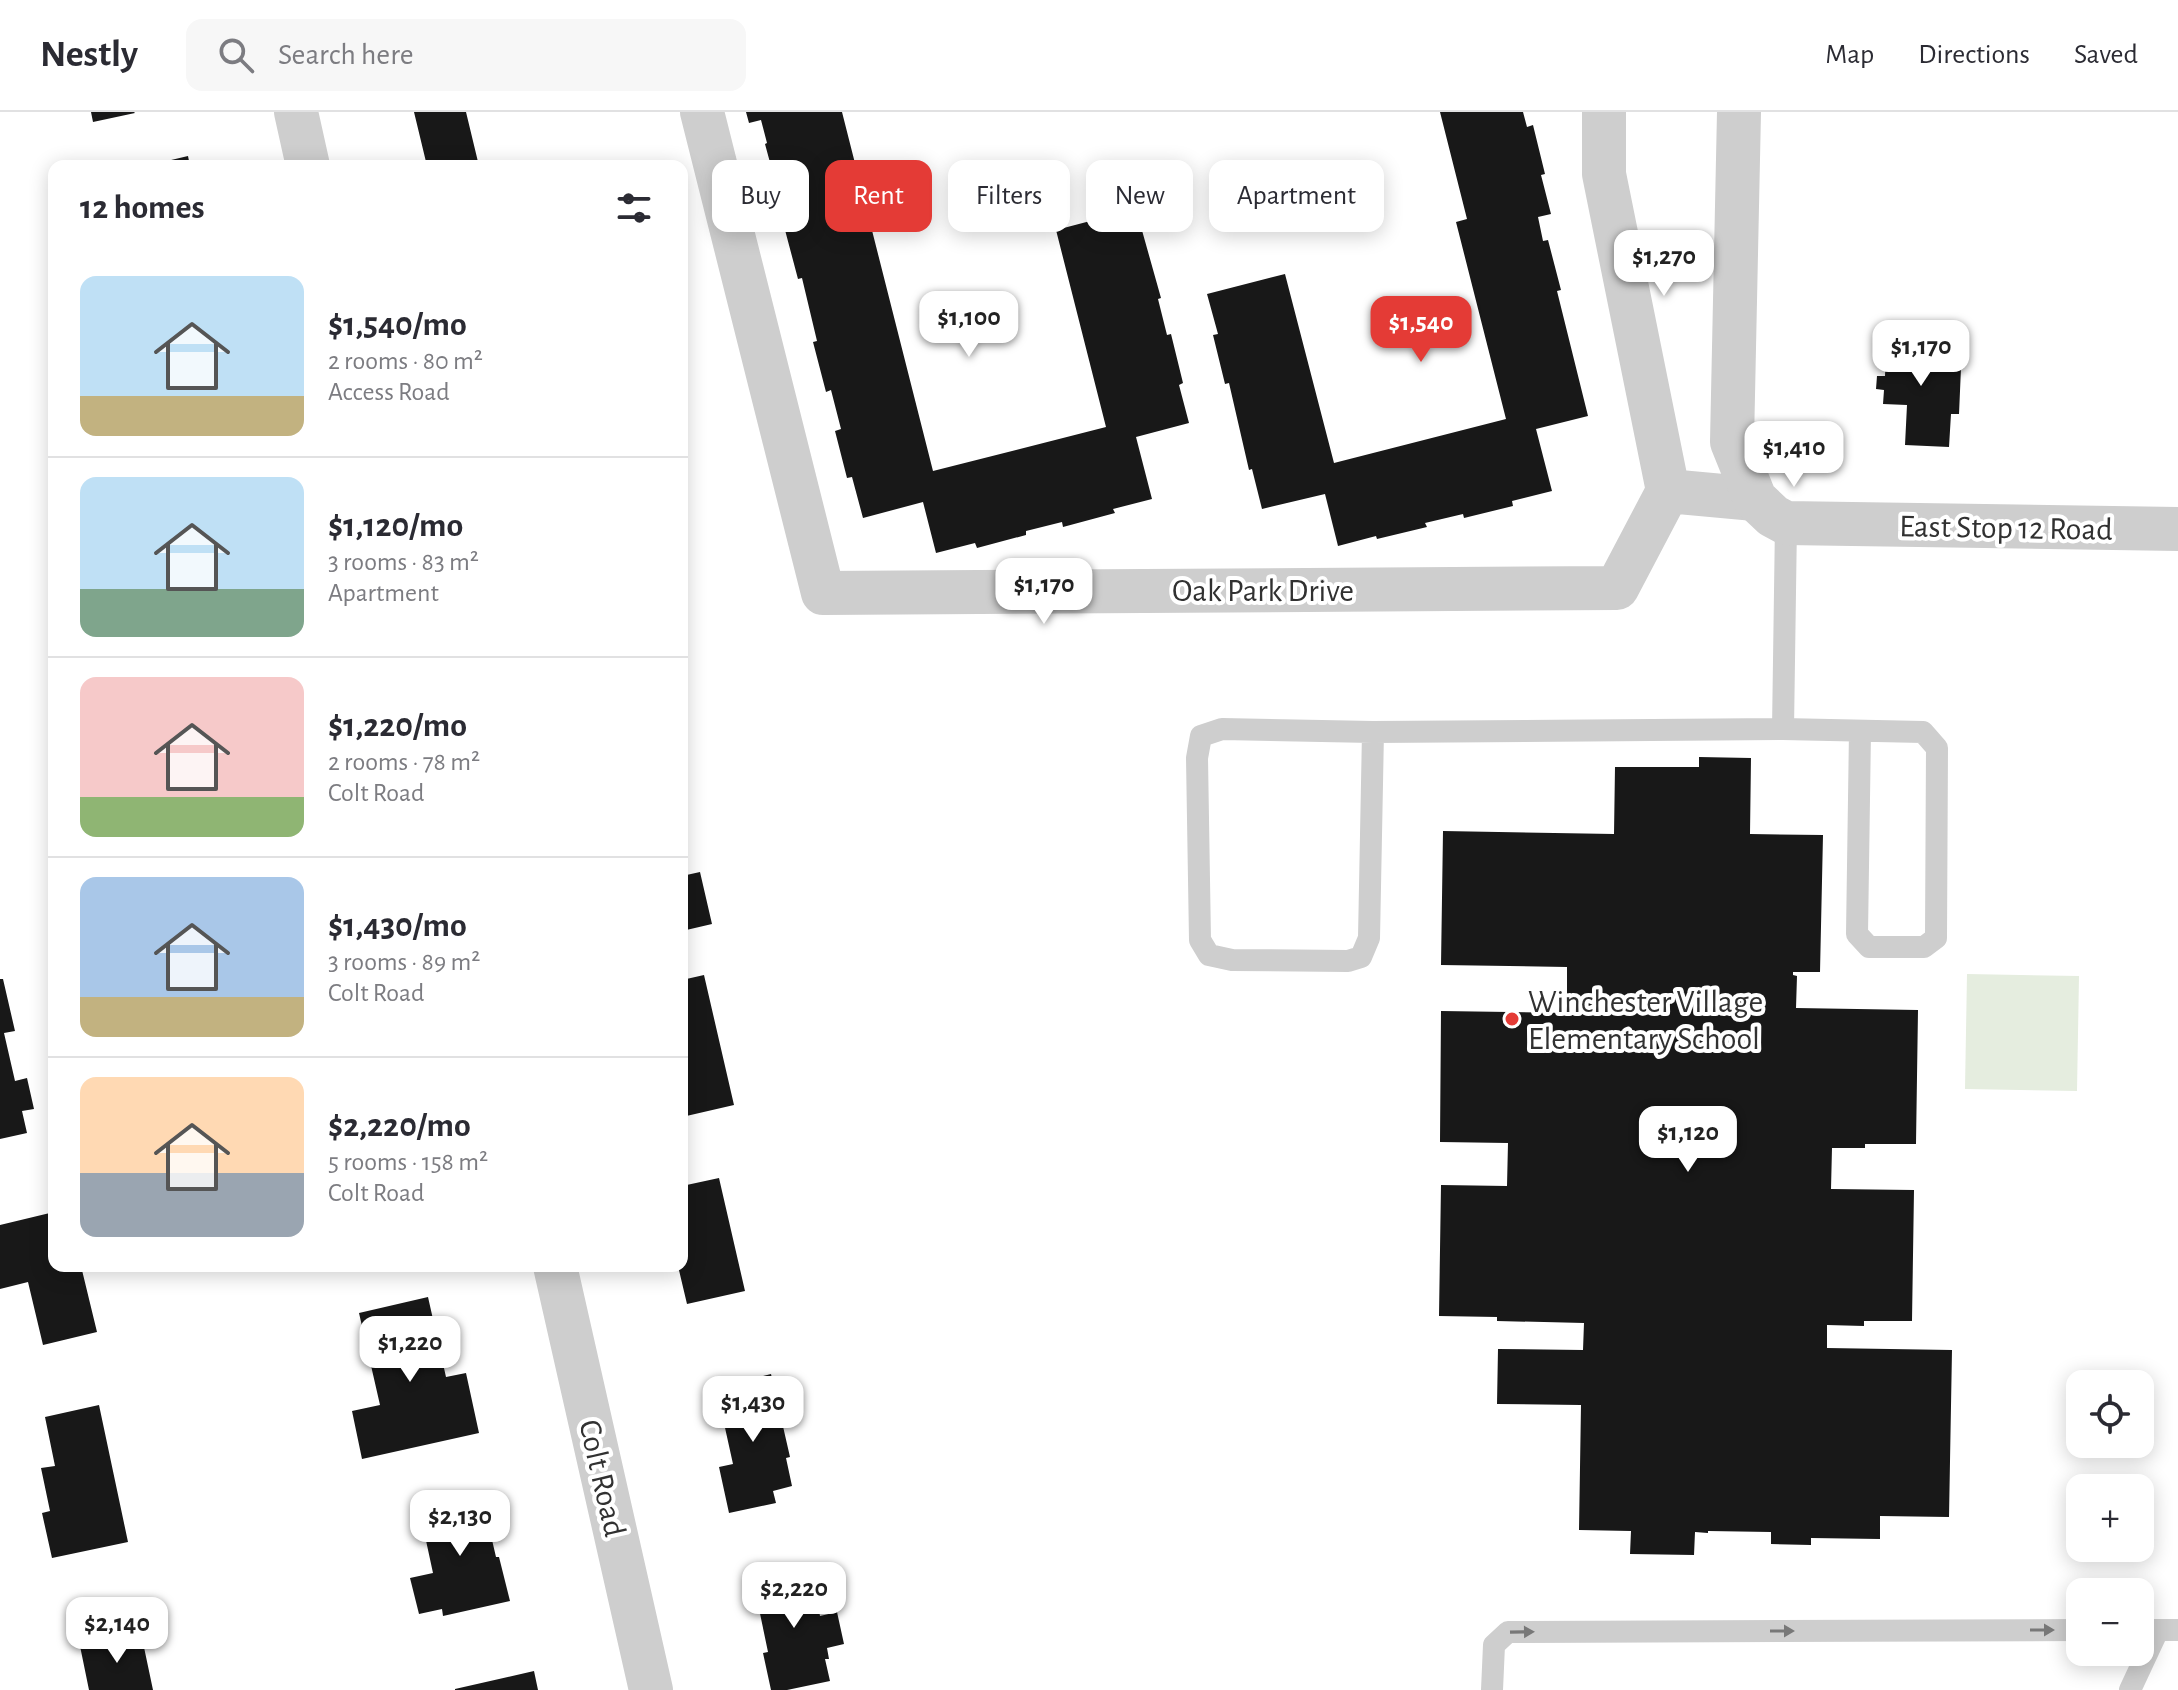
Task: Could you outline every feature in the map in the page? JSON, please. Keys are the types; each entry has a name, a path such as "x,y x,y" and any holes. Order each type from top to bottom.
{"street":[{"path":"296,112 307,160"},
{"name":"Oak Park Drive","path":"702,112 823,593 1617,588 1668,491"},
{"path":"1604,112 1604,174 1668,491 1770,511"},
{"path":"1739,112 1732,442 1770,511"},
{"name":"East Stop 12 Road","path":"1770,511 2178,529"},
{"name":"Colt Road","path":"556,1272 651,1690"}],"lane":[{"path":"1770,511 1783,729"},
{"path":"1373,732 1369,938 1361,957 1348,961 1232,960 1209,955 1200,940 1197,758 1201,736 1222,729 1373,732 1783,729 1923,732 1937,748 1936,938 1924,947 1869,947 1857,934 1860,731"},
{"path":"1492,1690 1494,1645 1508,1632 2066,1630"},
{"path":"2130,1690 2159,1630"}],"shaded area":[{"path":"1967,974 2079,976 2077,1091 1965,1089"}],"building":[{"path":"91,112 134,112 135,113 93,122"},
{"path":"414,112 466,112 478,160 426,160"},
{"path":"746,112 842,112 854,160 825,160 825,232 872,232 933,471 1106,427 1057,232 1070,232 1070,226 1086,222 1086,232 1142,232 1161,298 1158,299 1167,335 1171,334 1183,383 1179,385 1189,423 1136,437 1152,499 1063,527 1062,522 977,548 975,543 936,553 923,502 863,518 852,477 847,478 835,431 841,429 831,390 826,392 813,342 817,341 802,278 798,279 786,232 809,232 809,160 769,160 761,120 749,123"},
{"path":"1440,112 1523,112 1527,127 1533,125 1551,214 1538,217 1543,241 1548,240 1561,290 1557,291 1588,416 1536,429 1552,491 1512,501 1513,506 1464,518 1463,514 1425,523 1427,527 1338,546 1325,494 1262,509 1252,469 1249,470 1229,383 1225,384 1213,335 1218,334 1207,294 1285,274 1334,463 1506,419 1456,222 1467,219"},
{"path":"1891,328 1933,330 1931,366 1961,368 1959,414 1951,414 1949,447 1905,445 1907,405 1883,404 1884,390 1876,389 1877,376 1885,376"},
{"path":"1699,757 1751,758 1750,834 1823,835 1820,972 1793,972 1797,976 1796,1008 1918,1010 1916,1144 1865,1144 1865,1148 1832,1148 1831,1189 1914,1190 1912,1321 1864,1321 1864,1326 1827,1325 1827,1348 1952,1350 1949,1517 1880,1516 1880,1539 1811,1538 1811,1545 1771,1544 1771,1532 1708,1531 1695,1532 1694,1555 1630,1554 1631,1531 1579,1530 1581,1405 1497,1404 1498,1349 1583,1350 1584,1323 1439,1316 1441,1185 1507,1186 1508,1143 1440,1142 1441,1011 1567,1013 1567,967 1441,965 1443,831 1614,834 1615,767 1699,767"},
{"path":"700,872 712,924 688,930 688,875"},
{"path":"704,975 734,1105 688,1116 688,979"},
{"path":"0,979 3,979 15,1031 4,1033 15,1081 27,1078 34,1109 22,1111 27,1133 0,1139"},
{"path":"719,1178 745,1291 687,1304 679,1272 688,1272 688,1185"},
{"path":"48,1213 48,1272 82,1272 97,1332 43,1345 28,1282 0,1289 0,1225"},
{"path":"428,1297 446,1377 466,1373 479,1433 362,1459 352,1411 380,1405 359,1313"},
{"path":"771,1374 790,1457 786,1458 792,1486 773,1491 776,1503 729,1513 719,1467 733,1464 716,1387"},
{"path":"99,1405 128,1542 52,1558 42,1513 50,1511 41,1468 55,1466 45,1417"},
{"path":"488,1492 496,1525 489,1527 510,1601 443,1616 442,1609 419,1614 410,1578 433,1573 419,1508"},
{"path":"803,1564 811,1601 817,1600 820,1616 837,1612 844,1644 827,1648 829,1659 825,1659 830,1681 787,1690 771,1690 763,1653 768,1652 752,1575"},
{"path":"141,1633 153,1690 89,1690 80,1646"},
{"path":"534,1671 538,1690 455,1690 455,1689"}],"place":[{"name":"Winchester Village Elementary School","path":"1512,1019"}]}
